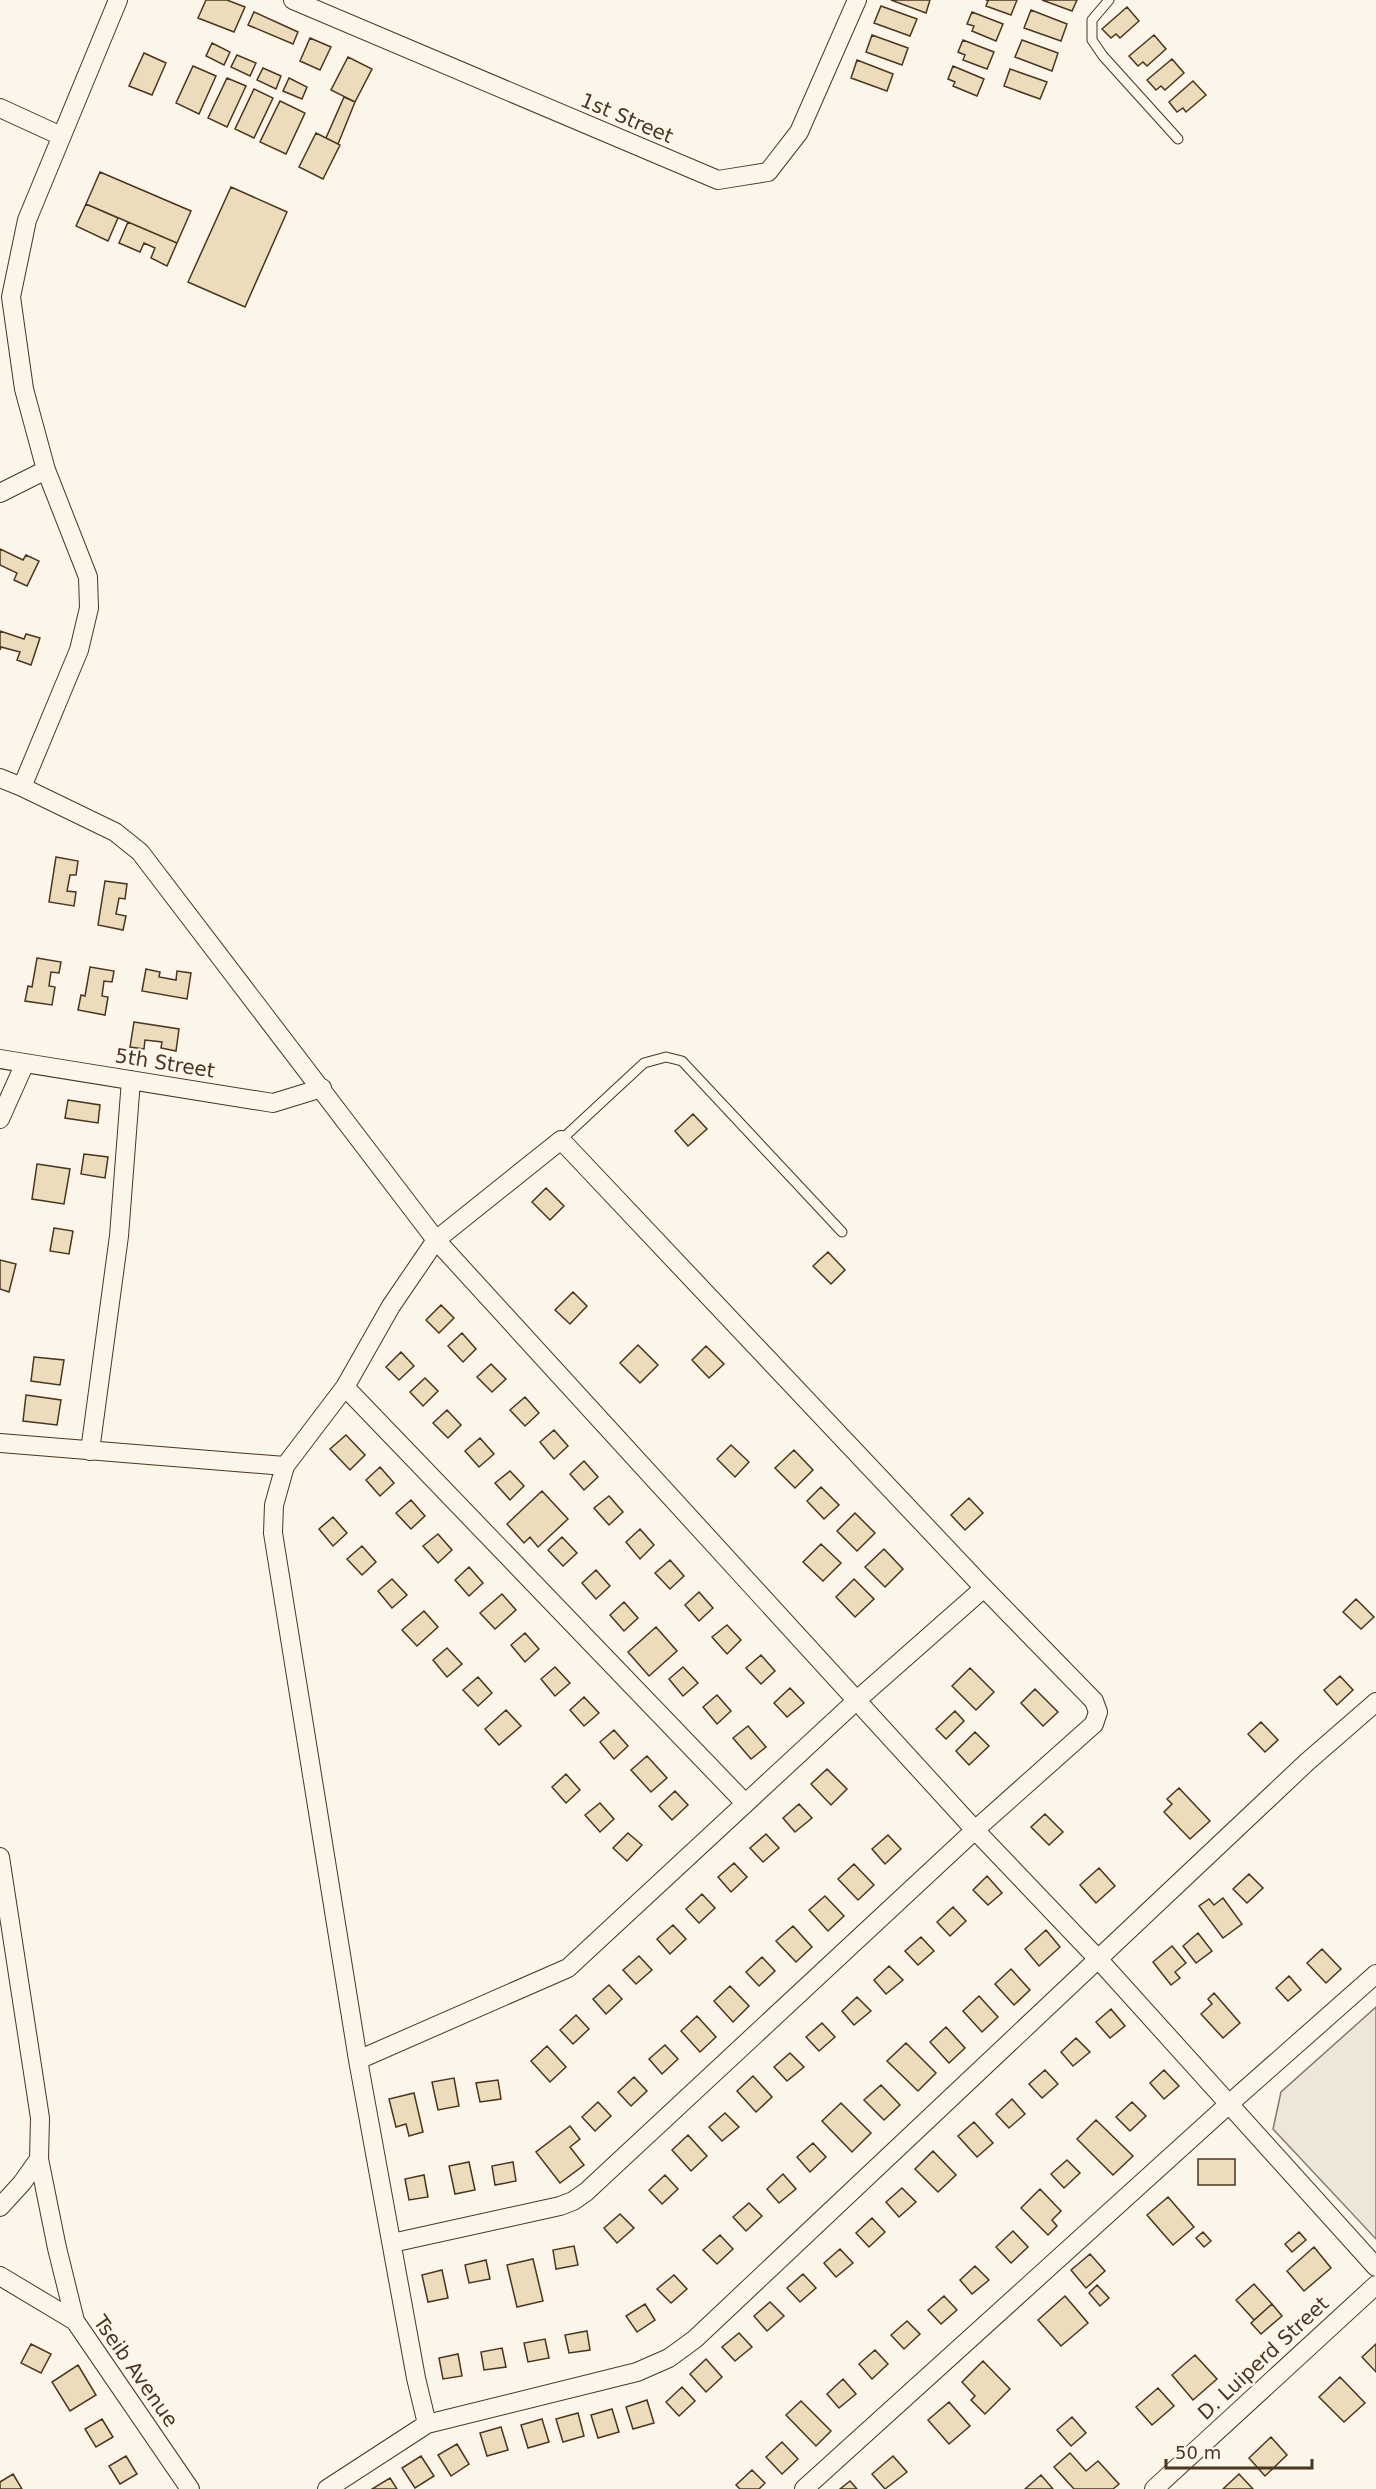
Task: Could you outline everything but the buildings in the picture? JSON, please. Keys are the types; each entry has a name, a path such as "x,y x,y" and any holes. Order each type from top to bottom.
{"street":[{"path":"22,787 80,650 88,608 88,577 46,470 24,389 11,297 27,220 118,0"},
{"name":"1st Street","path":"293,0 718,180 768,172 799,132 857,0"},
{"path":"0,108 61,136"},
{"path":"0,493 46,470"},
{"path":"0,778 115,832 141,852 436,1240 975,1830 1099,1960 1376,2267"},
{"name":"5th Street","path":"0,1059 273,1103 322,1088"},
{"path":"0,1119 25,1063"},
{"path":"90,1451 119,1236 131,1080"},
{"path":"392,2243 573,2202 975,1830 1094,1724 1098,1712 1094,1701 984,1588 561,1140 436,1240 391,1306 345,1387 285,1466 274,1505 273,1533 358,2060 416,2378 427,2424"},
{"path":"345,1387 745,1803"},
{"path":"0,1443 285,1466"},
{"path":"358,2060 568,1968 856,1700 984,1588"},
{"path":"327,2489 427,2424 637,2372 669,2358 696,2339 1307,1762 1376,1702"},
{"path":"0,1857 40,2118 39,2159 75,2321"},
{"path":"804,2489 1376,1974"},
{"path":"0,2207 22,2183 39,2159"},
{"name":"Tseib Avenue","path":"0,2276 75,2321 190,2489"},
{"name":"D. Luiperd Street","path":"1154,2489 1376,2285"}],"lane":[{"path":"1109,0 1092,20 1092,40 1103,56 1179,139"},
{"path":"561,1140 644,1063 666,1057 682,1061 842,1232"}],"shaded area":[{"path":"1376,2007 1376,2239 1273,2129 1281,2092"}]}
